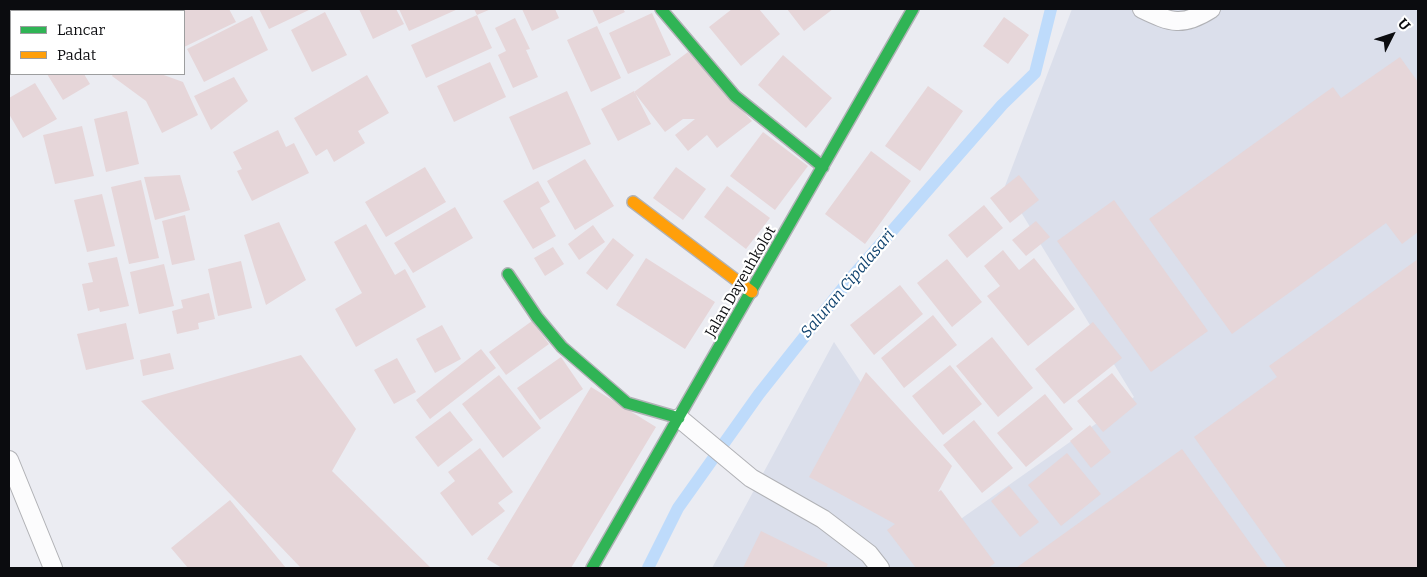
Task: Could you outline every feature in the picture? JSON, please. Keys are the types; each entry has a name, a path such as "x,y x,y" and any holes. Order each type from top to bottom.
{"main road":[{"path":"661,9 735,96 823,167"},
{"name":"Jalan Dayeuhkolot","path":"592,568 913,9"},
{"path":"633,202 752,292"},
{"path":"508,274 537,317 562,347 627,403 679,418"}],"lane":[{"path":"1142,9 1165,20 1194,20 1211,9"},
{"path":"679,418 751,478 823,519 869,554 880,568"},
{"path":"9,460 53,568"}],"shaded area":[{"path":"1072,9 1418,9 1418,568 712,568 834,342 955,523 1134,397 1005,186"}],"building":[{"path":"123,9 124,10 86,10"},
{"path":"229,9 236,22 185,47 185,10 150,10"},
{"path":"259,9 311,9 269,29"},
{"path":"359,9 396,9 404,24 373,39"},
{"path":"399,9 458,9 409,31"},
{"path":"474,9 491,9 477,15"},
{"path":"522,9 555,9 559,18 532,31"},
{"path":"592,9 623,9 625,12 599,24"},
{"path":"732,9 759,9 780,34 741,66 709,27"},
{"path":"787,9 833,9 804,31"},
{"path":"325,12 347,55 312,72 291,30"},
{"path":"652,13 671,55 628,74 609,33"},
{"path":"477,15 492,48 426,78 411,45"},
{"path":"252,16 268,50 204,82 187,49"},
{"path":"1004,17 1029,35 1008,64 983,46"},
{"path":"515,18 530,49 526,50 538,77 513,88 498,55 506,51 495,28"},
{"path":"597,26 621,78 591,92 567,40"},
{"path":"688,52 752,121 717,148 707,135 688,151 675,135 695,119 683,119 665,132 634,92"},
{"path":"783,55 832,98 806,128 758,85"},
{"path":"1400,57 1418,82 1418,232 1402,244 1386,223 1232,334 1149,219 1333,87 1341,98"},
{"path":"490,62 506,97 454,122 437,86"},
{"path":"48,75 85,75 90,84 63,100"},
{"path":"164,75 183,82 198,115 162,133 146,101 112,76"},
{"path":"367,75 389,113 358,131 365,143 334,162 327,149 316,156 294,118"},
{"path":"234,77 248,101 211,130 194,96"},
{"path":"35,83 57,119 23,138 9,114 9,98"},
{"path":"928,86 963,111 920,171 885,146"},
{"path":"567,91 591,144 533,170 509,117"},
{"path":"634,91 651,124 618,141 601,109"},
{"path":"127,111 139,164 106,172 94,119"},
{"path":"82,126 94,176 55,184 43,135"},
{"path":"278,130 286,147 294,143 309,173 252,201 237,171 242,169 233,152"},
{"path":"763,132 808,166 775,210 730,176"},
{"path":"871,151 911,181 865,244 825,214"},
{"path":"585,159 614,206 575,230 547,181"},
{"path":"425,167 446,202 386,237 365,202"},
{"path":"676,167 706,189 683,220 653,198"},
{"path":"180,175 190,210 155,220 144,177"},
{"path":"1019,175 1039,200 1010,223 990,198"},
{"path":"141,180 159,258 129,264 111,187"},
{"path":"538,181 550,202 540,208 556,236 533,249 503,201"},
{"path":"727,186 770,218 746,249 704,217"},
{"path":"102,194 115,246 87,252 74,200"},
{"path":"1114,200 1208,331 1151,372 1057,241"},
{"path":"984,205 1003,228 967,258 948,235"},
{"path":"455,207 473,238 413,273 394,243"},
{"path":"185,215 195,260 172,265 162,221"},
{"path":"1036,221 1050,237 1026,256 1012,240"},
{"path":"279,222 306,280 266,305 244,235"},
{"path":"366,224 395,275 405,269 426,307 356,347 335,309 362,293 334,242"},
{"path":"593,225 605,242 579,260 568,244"},
{"path":"613,238 634,255 607,290 586,273"},
{"path":"553,247 564,264 545,276 534,258"},
{"path":"1003,250 1019,270 1034,258 1075,309 1028,346 987,296 1000,286 984,266"},
{"path":"117,257 129,306 100,312 99,308 88,311 82,284 93,282 88,263"},
{"path":"646,258 715,302 685,349 616,305"},
{"path":"947,259 982,302 952,327 917,283"},
{"path":"1418,259 1418,568 1287,568 1194,437 1277,377 1269,366"},
{"path":"241,261 252,308 218,316 208,269"},
{"path":"164,264 174,306 139,314 130,272"},
{"path":"900,285 923,314 874,355 850,325"},
{"path":"209,293 215,319 198,323 199,329 177,334 172,311 183,308 181,300"},
{"path":"933,315 957,345 904,388 881,358"},
{"path":"532,321 549,344 506,375 489,352"},
{"path":"1093,322 1122,358 1064,404 1035,369"},
{"path":"126,323 134,359 86,370 77,334"},
{"path":"442,325 461,359 435,373 416,339"},
{"path":"992,337 1033,388 998,417 956,366"},
{"path":"481,349 496,368 430,419 416,400"},
{"path":"170,353 174,369 143,376 140,360"},
{"path":"301,355 356,429 332,471 431,568 301,568 141,401"},
{"path":"561,357 583,389 540,420 517,388"},
{"path":"397,358 416,392 394,404 374,370"},
{"path":"950,365 982,404 943,435 912,396"},
{"path":"866,372 952,466 938,492 941,490 995,563 988,568 916,568 887,530 895,524 809,477"},
{"path":"1112,373 1137,404 1103,432 1077,401"},
{"path":"499,375 541,428 503,458 462,404"},
{"path":"591,387 656,427 571,568 502,568 487,559"},
{"path":"1045,394 1073,429 1026,467 997,433"},
{"path":"450,411 473,440 438,467 415,437"},
{"path":"974,420 1013,468 982,493 943,445"},
{"path":"1090,425 1111,452 1091,468 1070,441"},
{"path":"480,448 513,492 498,503 505,511 472,536 440,493 455,481 448,472"},
{"path":"1182,449 1268,568 1016,568"},
{"path":"1067,453 1101,494 1061,526 1028,485"},
{"path":"1009,486 1039,522 1020,537 991,501"},
{"path":"230,500 286,568 188,568 171,548"},
{"path":"761,531 828,564 826,568 743,568"}],"waterway":[{"name":"Saluran Cipalasari","path":"648,568 678,508 759,394 850,279 1002,105 1035,73 1051,9"}],"traffic: fast":[{"path":"661,9 735,96 823,167"},
{"path":"592,568 913,9"},
{"path":"508,274 537,317 562,347 627,403 679,418"}],"traffic: slow":[{"path":"633,202 752,292"}]}
